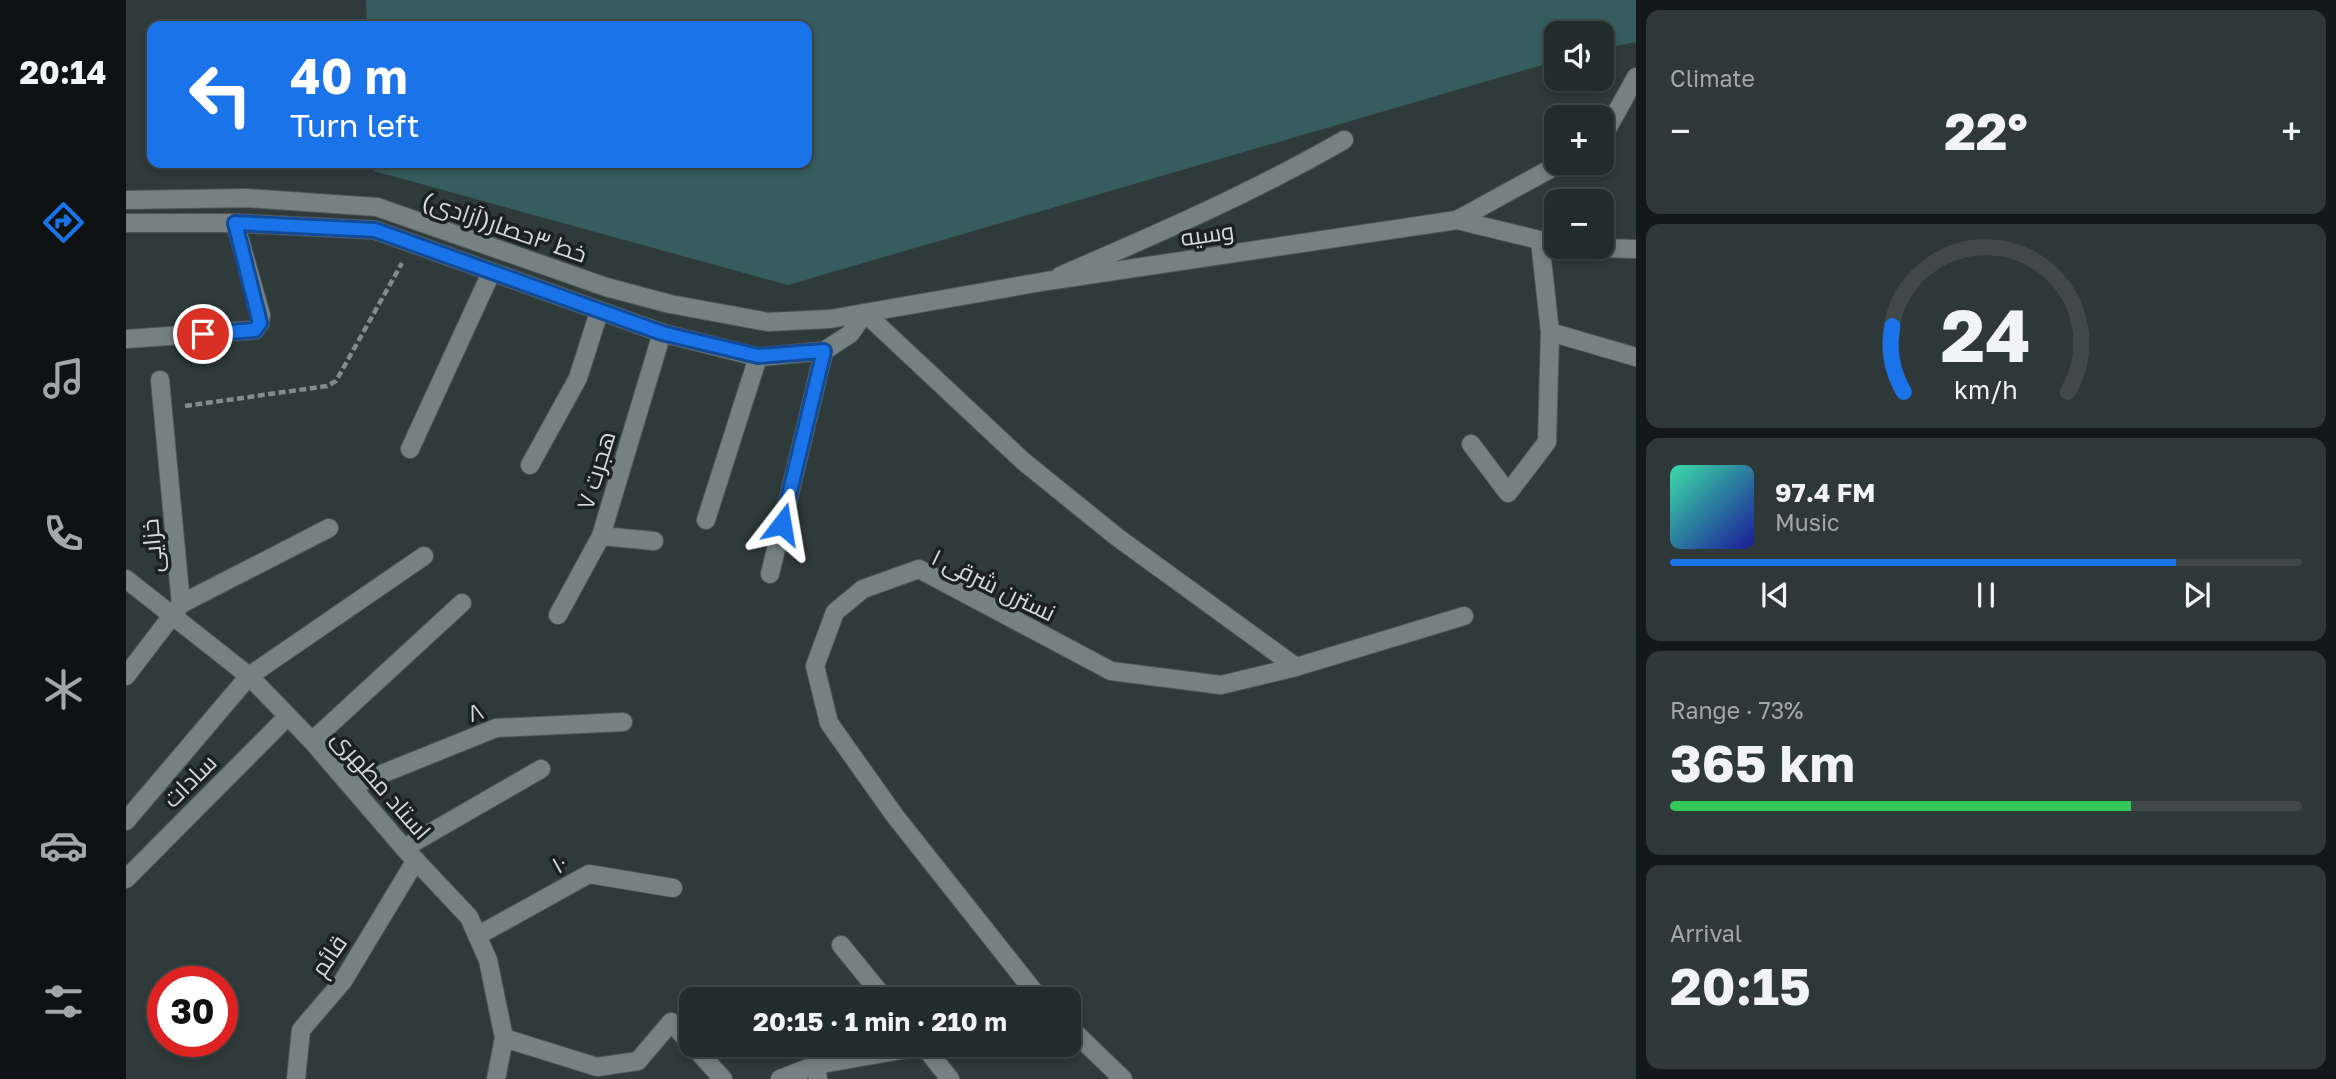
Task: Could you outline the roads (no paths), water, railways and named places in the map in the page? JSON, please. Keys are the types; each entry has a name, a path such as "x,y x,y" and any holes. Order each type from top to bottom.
{"street":[{"path":"1614,117 1636,77"},
{"path":"1047,281 1196,218 1283,175 1344,140"},
{"path":"1457,220 1544,172"},
{"name":"خط ۳حصار(آزادی)","path":"126,200 246,198 377,207 606,287 670,304 768,322 830,319 865,313"},
{"name":"وسیه","path":"865,313 1047,281 1457,220 1544,241"},
{"path":"126,223 235,223 375,230 662,333 758,356 824,351 850,334 865,313 1044,478 1117,537 1296,667"},
{"path":"126,338 255,330 260,323 235,223"},
{"path":"1614,248 1636,249"},
{"path":"1471,444 1508,493 1547,442 1550,332 1548,259"},
{"path":"410,449 491,273"},
{"path":"530,465 578,378 599,312"},
{"path":"1550,332 1636,357"},
{"name":"هجرت ۷","path":"558,615 601,536 662,333"},
{"path":"770,573 824,351"},
{"path":"706,520 758,356"},
{"name":"خزایی","path":"160,380 177,610"},
{"path":"126,676 177,610 329,528"},
{"path":"601,536 654,541"},
{"name":"سادات","path":"126,821 249,676 424,556"},
{"name":"نسترن شرقی ۱","path":"1030,987 895,816 828,723 815,667 835,612 863,589 919,569 1111,671 1221,685 1296,667 1464,616"},
{"name":"استاد مطهری","path":"126,579 177,610 249,676 312,741 469,917 488,960 504,1038 496,1079"},
{"path":"312,741 462,603"},
{"name":"سادات","path":"126,879 288,716"},
{"name":"۸","path":"352,786 496,728 623,722"},
{"path":"410,854 541,769"},
{"name":"قائم","path":"296,1079 301,1030 344,981 410,854"},
{"name":"۱۰","path":"477,936 589,874 673,888"},
{"path":"841,946 875,987"},
{"path":"504,1038 597,1067 638,1060 671,1022 679,1031"},
{"path":"1081,1039 1123,1079"},
{"path":"703,1057 723,1079"},
{"path":"780,1079 876,1057"},
{"path":"933,1057 950,1079"}]}
